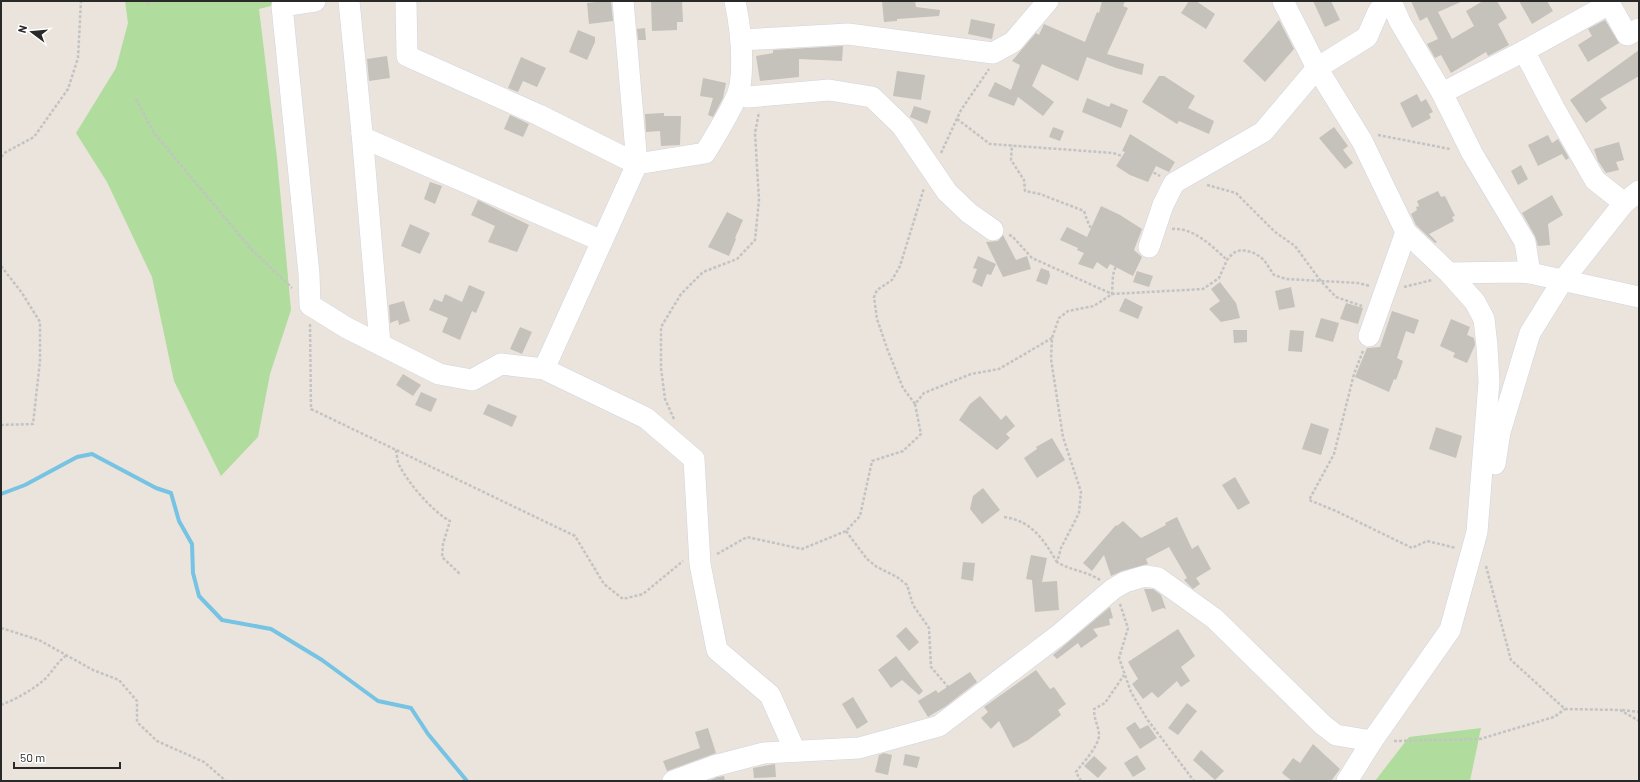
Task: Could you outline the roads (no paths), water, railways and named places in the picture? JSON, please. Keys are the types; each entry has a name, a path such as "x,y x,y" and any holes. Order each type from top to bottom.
{"street":[{"path":"315,1 282,6 309,274 310,305 347,328 439,374 472,380 501,364 544,369 646,418 694,459 700,564 717,650 770,695 795,751"},
{"path":"349,1 380,344"},
{"path":"406,1 407,56 539,115 637,164 705,153 740,89"},
{"path":"544,369 637,164 623,1"},
{"path":"735,1 742,40 740,94 743,96 829,90 872,97 902,126 948,192 969,213 993,230"},
{"path":"742,40 848,34 994,53 1013,42 1048,1"},
{"path":"1283,1 1317,68 1355,130 1406,232 1449,273 1475,302 1484,319 1489,382 1478,548"},
{"path":"1151,239 1163,205 1174,183 1263,132 1317,68 1366,37 1378,12 1387,1"},
{"path":"1391,1 1400,22 1442,93 1472,153 1525,242 1530,273"},
{"path":"1442,93 1524,51 1608,2 1627,35 1639,29"},
{"path":"1347,781 1372,741 1450,630 1478,548 1493,478 1500,432 1530,333 1563,280 1631,197 1595,180 1554,108 1524,51"},
{"path":"362,133 366,139 602,241"},
{"path":"1370,336 1406,232"},
{"path":"1449,273 1530,273 1639,297"},
{"path":"673,781 714,766 764,753 859,748 939,726 1060,634 1113,589 1125,582 1145,576 1158,578 1215,619 1323,725 1336,735 1372,741"}],"waterway":[{"path":"1,494 25,485 77,457 92,454 156,488 171,493 179,521 192,544 193,573 199,596 222,620 271,629 322,660 378,701 411,708 428,734 467,781"}]}
